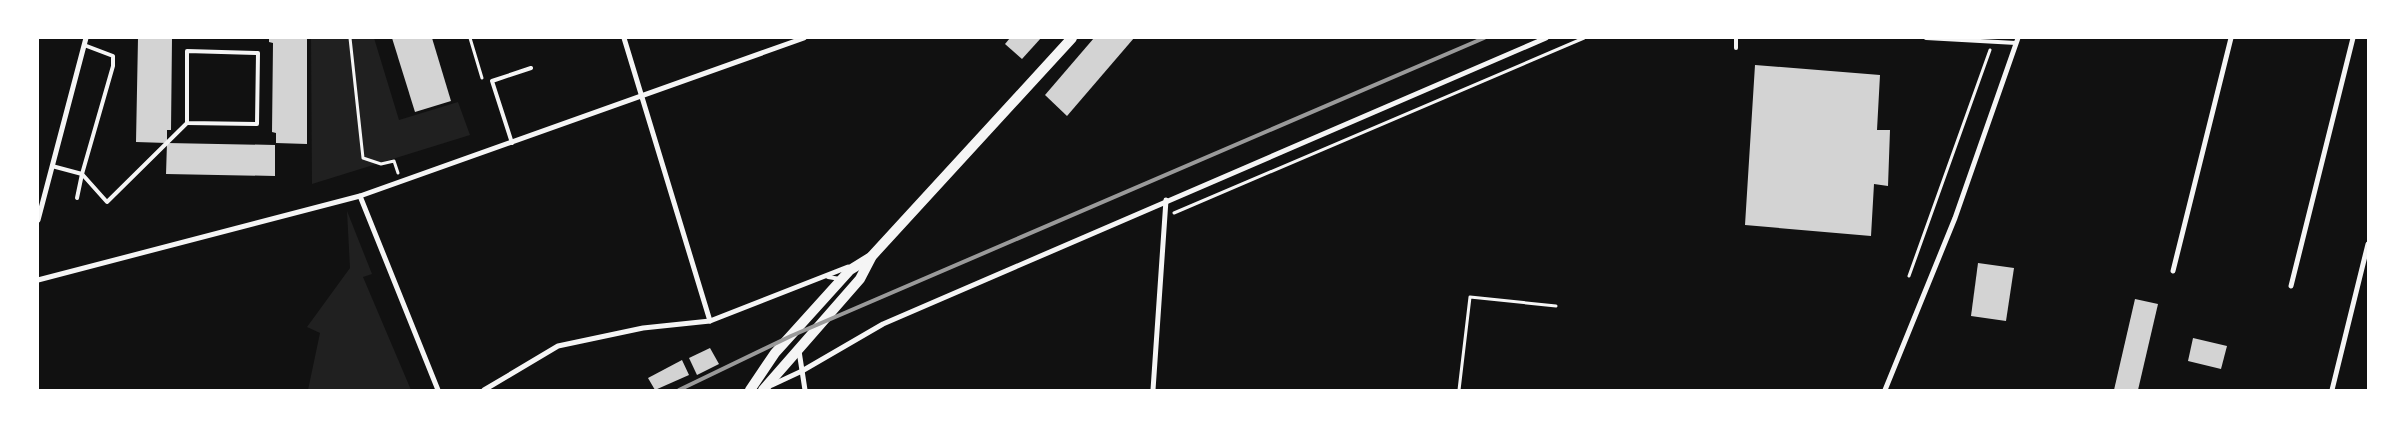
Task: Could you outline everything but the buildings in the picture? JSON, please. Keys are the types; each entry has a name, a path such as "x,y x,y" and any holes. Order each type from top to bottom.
{"main road":[{"path":"750,390 775,354 850,270 872,256 1072,38"},
{"path":"766,388 860,280 872,256"}],"street":[{"path":"38,220 86,38"},
{"path":"624,38 710,321"},
{"path":"38,280 360,196 804,38"},
{"path":"766,388 802,371 883,324 1166,200 1546,38"},
{"path":"2173,271 2231,38"},
{"path":"2291,286 2353,38"},
{"path":"1885,390 1955,218 2016,40"},
{"path":"360,196 438,390"},
{"path":"1153,390 1166,200"},
{"path":"2332,390 2368,244"},
{"path":"484,390 558,346 643,328 710,321 828,277 872,256"},
{"path":"799,351 805,390"}],"lane":[{"path":"1736,38 1736,48"},
{"path":"1926,38 1993,42 2016,40"},
{"path":"77,198 113,66 113,56 84,45"},
{"path":"52,166 82,174 106,202 187,123 256,124 258,53 187,51 187,123"},
{"path":"512,142 492,81 531,68"},
{"path":"828,277 841,280"}],"path":[{"path":"350,38 363,158 381,164 394,161 402,182"},
{"path":"1164,217 1584,38"},
{"path":"1908,276 1993,42"},
{"path":"1459,390 1470,297 1556,306"}],"shaded area":[{"path":"311,38 374,38 399,120 458,102 470,135 312,184"},
{"path":"347,211 372,274 363,277 411,390 308,390 320,333 307,327 350,268"}],"railway":[{"path":"679,390 791,336 1484,38"}]}
